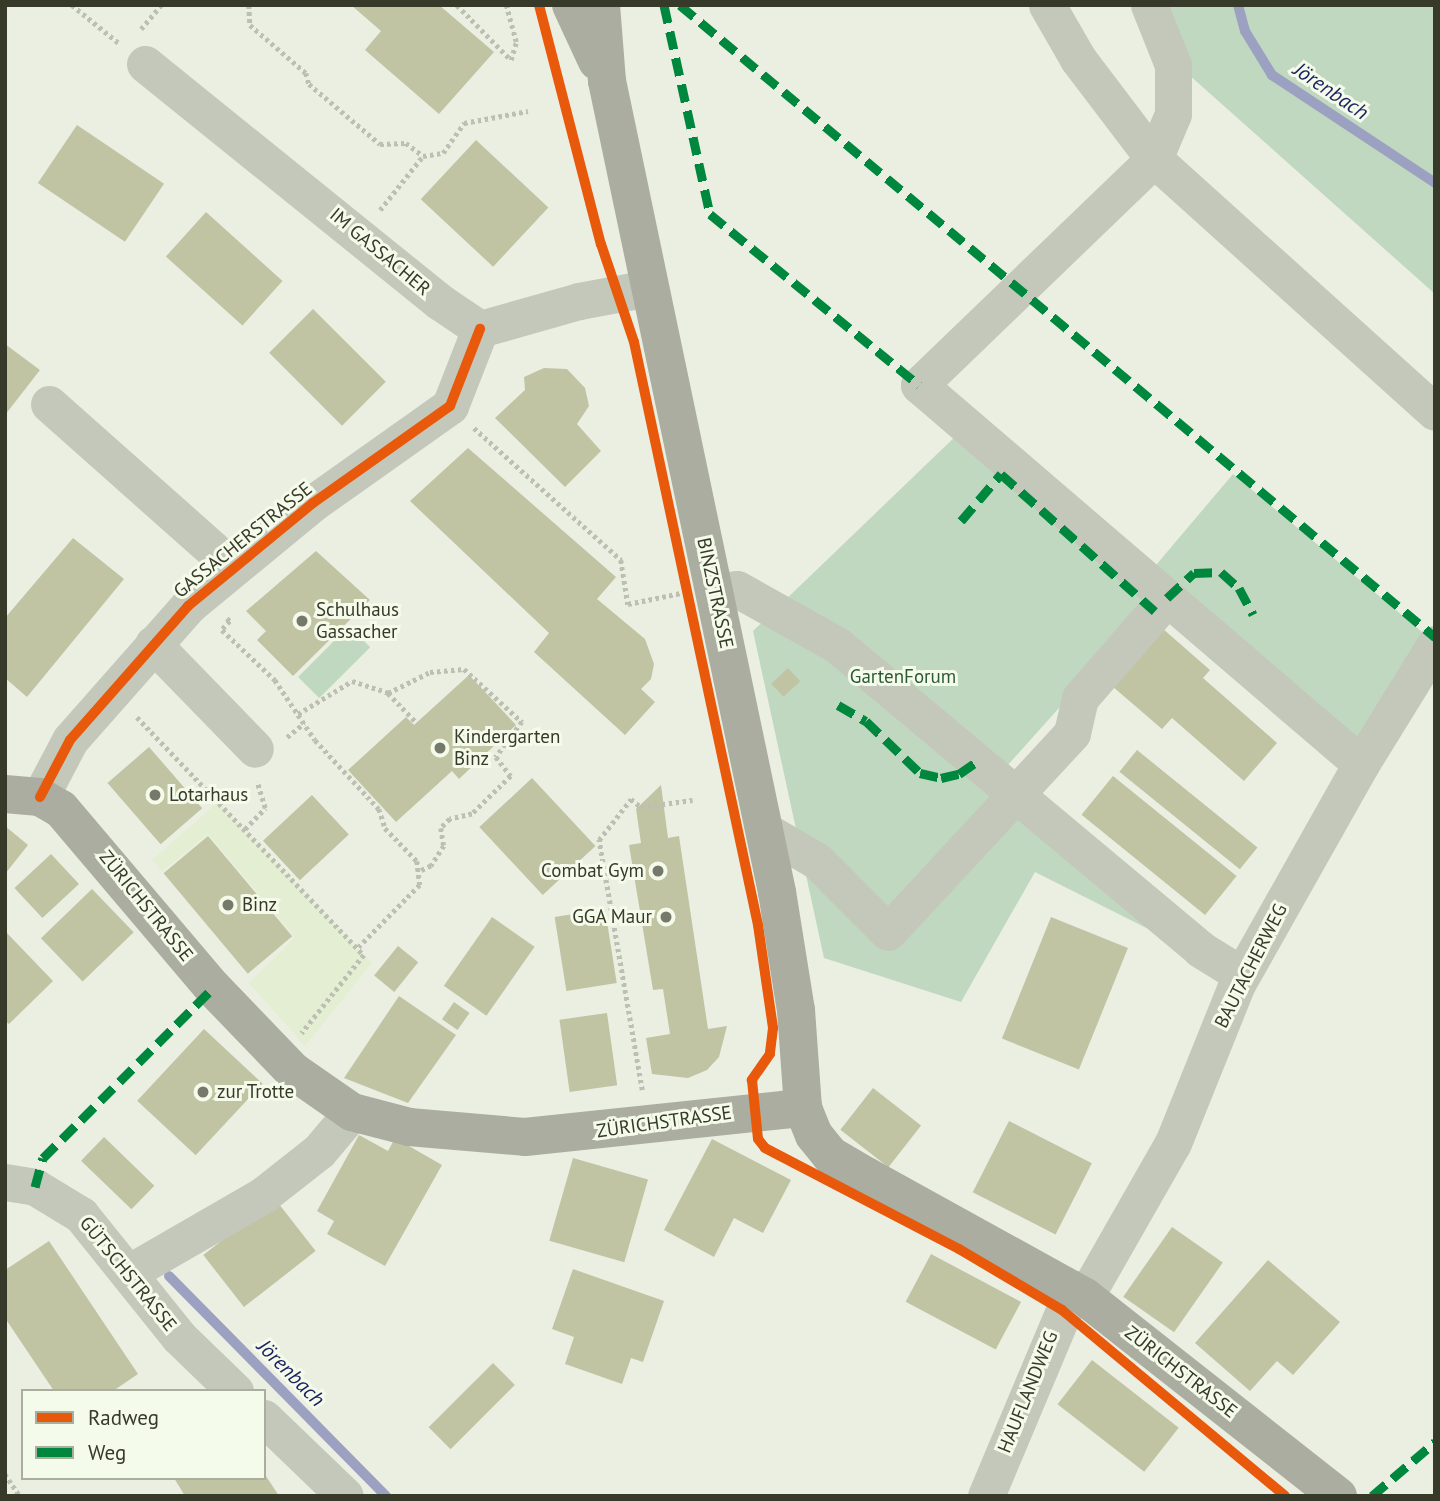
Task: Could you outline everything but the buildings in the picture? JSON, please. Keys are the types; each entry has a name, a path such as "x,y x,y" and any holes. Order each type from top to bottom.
{"main road":[{"name":"BINZSTRASSE","path":"571,5 607,81"},
{"name":"BINZSTRASSE","path":"601,5 607,81 649,288 702,591 764,830 796,1010 803,1108"},
{"name":"ZÜRICHSTRASSE","path":"16,790 61,809 90,839 213,988 293,1071 352,1112 409,1127 525,1137 648,1125 713,1114 803,1108 814,1135 830,1155 1079,1293 1338,1496"}],"street":[{"path":"1047,5 1078,59 1154,159 1435,412"},
{"path":"1149,5 1173,65 1173,114 1154,159 919,385 1361,764"},
{"name":"IM GASSACHER","path":"145,64 361,235 440,302 480,329"},
{"path":"450,406 480,329 579,301 649,288"},
{"path":"49,404 234,568"},
{"name":"GASSACHERSTRASSE","path":"16,790 70,740 114,693 153,643 203,594 313,503 450,406"},
{"path":"702,591 737,589 837,645 1200,949 1242,975"},
{"path":"764,830 817,861 888,932 1072,733 1080,698 1167,598"},
{"path":"153,643 270,744"},
{"name":"BAUTACHERWEG","path":"1079,1293 1167,1154 1242,975 1361,764 1435,644"},
{"path":"128,1273 263,1195 319,1151 352,1112"},
{"name":"GÜTSCHSTRASSE","path":"5,1182 35,1187 82,1215 179,1337 233,1389"},
{"name":"HAUFLANDWEG","path":"986,1496 1079,1293"},
{"path":"266,1420 345,1496"}],"path":[{"path":"72,5 145,64"},
{"path":"249,5 250,25 306,73 309,84 380,144 406,143 423,156"},
{"path":"457,5 511,60 516,42 506,5"},
{"path":"361,235 423,156 443,153 464,123 528,111"},
{"path":"450,406 621,560 628,604 702,591"},
{"path":"203,594 230,621 222,630 275,680 304,723 379,810 385,828 417,862 420,885 358,948"},
{"path":"388,693 430,672 464,670 522,722 496,757 511,776 472,814 450,819 441,828 444,846 431,866 418,872"},
{"path":"298,714 352,681 388,693 417,723"},
{"path":"114,693 364,955 305,1029"},
{"path":"270,744 304,723"},
{"path":"244,829 265,808 262,794"},
{"path":"648,1125 599,840 631,799 641,807 693,800"},
{"path":"289,1029 298,1038"},
{"path":"5,1474 20,1496"}],"green space":[{"path":"1162,5 1435,5 1435,294 1188,74"},
{"name":"GartenForum","path":"961,431 1140,584 1233,474 1427,636 1360,742 1169,585 990,785 1190,950 1035,872 961,1002 824,958 753,631"},
{"path":"349,626 370,647 319,698 298,677"}],"shaded area":[{"path":"218,802 372,963 305,1046 249,983 295,937 208,834 162,871 152,860"}],"waterway":[{"name":"Jörenbach","path":"1238,5 1245,31 1272,75 1435,183"},
{"name":"Jörenbach","path":"169,1276 386,1496"}],"marked path":[{"path":"664,5 710,214 919,385"},
{"path":"680,5 1435,637"},
{"path":"961,521 1001,474 1155,611"},
{"path":"1167,598 1194,573 1221,572 1239,588 1253,614"},
{"path":"838,705 866,721 920,773 941,778 959,774 976,762"},
{"path":"35,1187 43,1158 213,988"},
{"path":"1372,1496 1435,1442"}],"cycle path":[{"path":"539,5 601,244 634,342 758,925 773,1028 770,1054 752,1080 758,1139 765,1148 959,1249 1062,1310 1285,1496"},
{"path":"40,797 70,740 188,606 313,503 450,406 480,329"}],"place":[{"name":"Schulhaus Gassacher","path":"302,621"},
{"name":"Kindergarten Binz","path":"440,748"},
{"name":"Lotarhaus","path":"155,795"},
{"name":"Combat Gym","path":"658,871"},
{"name":"Binz","path":"228,905"},
{"name":"GGA Maur","path":"666,917"},
{"name":"zur Trotte","path":"203,1092"}]}
